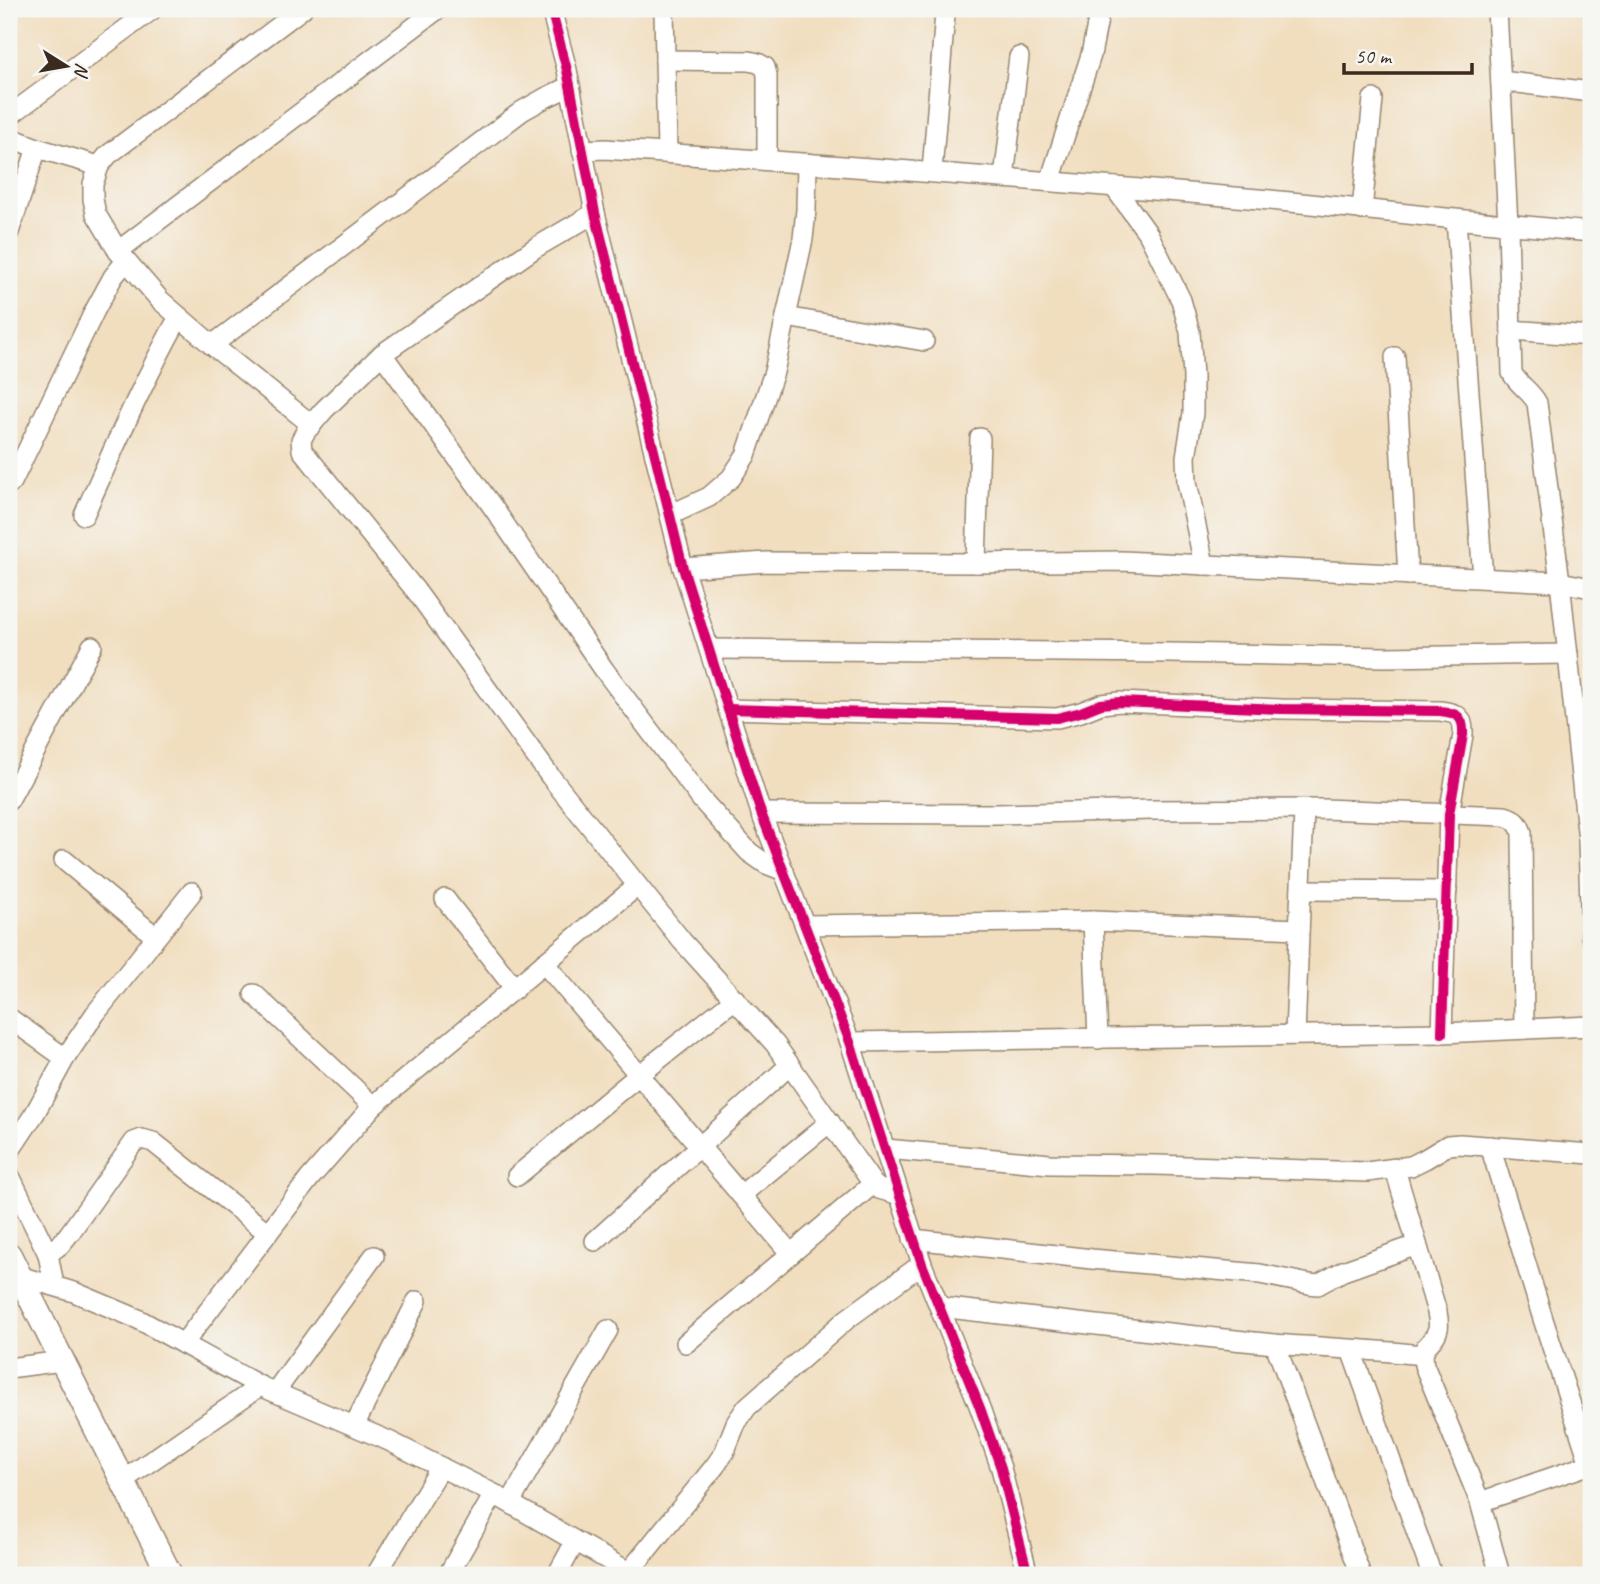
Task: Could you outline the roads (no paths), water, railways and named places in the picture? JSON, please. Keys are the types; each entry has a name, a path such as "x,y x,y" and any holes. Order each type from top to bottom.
{"main road":[{"path":"14,1265 170,1575"}],"street":[{"path":"9,116 153,9"},
{"path":"302,9 108,155 99,166 93,184 93,199 96,214 122,256 160,300 312,425"},
{"path":"12,482 122,256 438,9"},
{"path":"551,9 570,86 595,213 683,568 761,813 850,1042 922,1264 1001,1468 1028,1575"},
{"path":"664,9 667,153"},
{"path":"1050,181 1091,55 1100,9"},
{"path":"1497,9 1512,373 1537,402 1588,840 1591,937"},
{"path":"932,171 945,14"},
{"path":"1004,177 1019,57"},
{"path":"665,60 750,61 765,67 767,160"},
{"path":"1501,81 1591,92"},
{"path":"212,345 523,111 570,86"},
{"path":"1362,210 1373,99"},
{"path":"9,137 99,166"},
{"path":"9,232 37,148"},
{"path":"582,150 606,149 932,171 1273,200 1591,232"},
{"path":"670,515 709,497 731,478 746,455 774,372 803,239 807,163"},
{"path":"1114,187 1149,235 1181,300 1189,332 1194,376 1193,413 1186,457 1187,482 1204,565"},
{"path":"595,213 535,248 382,354 324,410 301,440 302,450 416,591 550,776 637,886 682,941 761,1027 873,1184 879,1189 900,1195"},
{"path":"1456,220 1483,578"},
{"path":"84,515 158,354 179,317"},
{"path":"786,317 924,341"},
{"path":"1511,330 1591,336"},
{"path":"382,354 492,506 605,671 702,799 749,852 766,864 784,871"},
{"path":"1395,357 1408,575"},
{"path":"976,563 981,438"},
{"path":"683,568 766,562 1122,561 1560,582 1591,588"},
{"path":"9,800 92,646"},
{"path":"709,649 1385,657 1568,654"},
{"path":"728,709 1057,718 1101,704 1120,702 1452,713 1461,718 1464,726 1449,814 1441,1033"},
{"path":"761,813 997,814 1304,810 1505,816 1514,819 1520,825 1522,833 1524,1029"},
{"path":"1295,1035 1304,810"},
{"path":"64,860 156,937"},
{"path":"183,1344 310,1178 373,1106 637,886"},
{"path":"1301,890 1447,891"},
{"path":"9,1152 95,1014 192,892"},
{"path":"445,899 515,989"},
{"path":"805,925 1093,921 1299,929"},
{"path":"1093,921 1098,1039"},
{"path":"544,964 791,1254"},
{"path":"254,994 373,1106"},
{"path":"517,1176 639,1074 735,999"},
{"path":"9,1018 65,1059"},
{"path":"850,1042 1441,1033 1591,1026"},
{"path":"595,1241 790,1065"},
{"path":"741,1195 830,1122"},
{"path":"48,1254 69,1234 134,1142 142,1139 153,1142 268,1233"},
{"path":"886,1149 1050,1164 1156,1165 1319,1172 1367,1172 1412,1166 1448,1145 1460,1144 1591,1154"},
{"path":"1480,1502 1591,1465 1490,1146"},
{"path":"1395,1169 1437,1312 1438,1328 1425,1346 1422,1355 1424,1365 1480,1502 1500,1575"},
{"path":"9,1174 48,1254 54,1286"},
{"path":"686,1343 873,1184"},
{"path":"913,1238 1091,1259 1259,1274 1309,1284 1324,1283 1343,1271 1418,1245"},
{"path":"122,1481 268,1389 374,1256"},
{"path":"14,1265 54,1286 138,1319 268,1389 389,1441 441,1467 632,1574 716,1466 736,1423 747,1407 847,1319 922,1264"},
{"path":"354,1426 417,1301"},
{"path":"940,1307 1140,1331 1422,1355"},
{"path":"448,1575 502,1499 608,1330"},
{"path":"1275,1344 1362,1575"},
{"path":"1351,1350 1432,1575"},
{"path":"9,1368 62,1361"},
{"path":"376,1575 441,1467"},
{"path":"557,1575 575,1542"}]}
